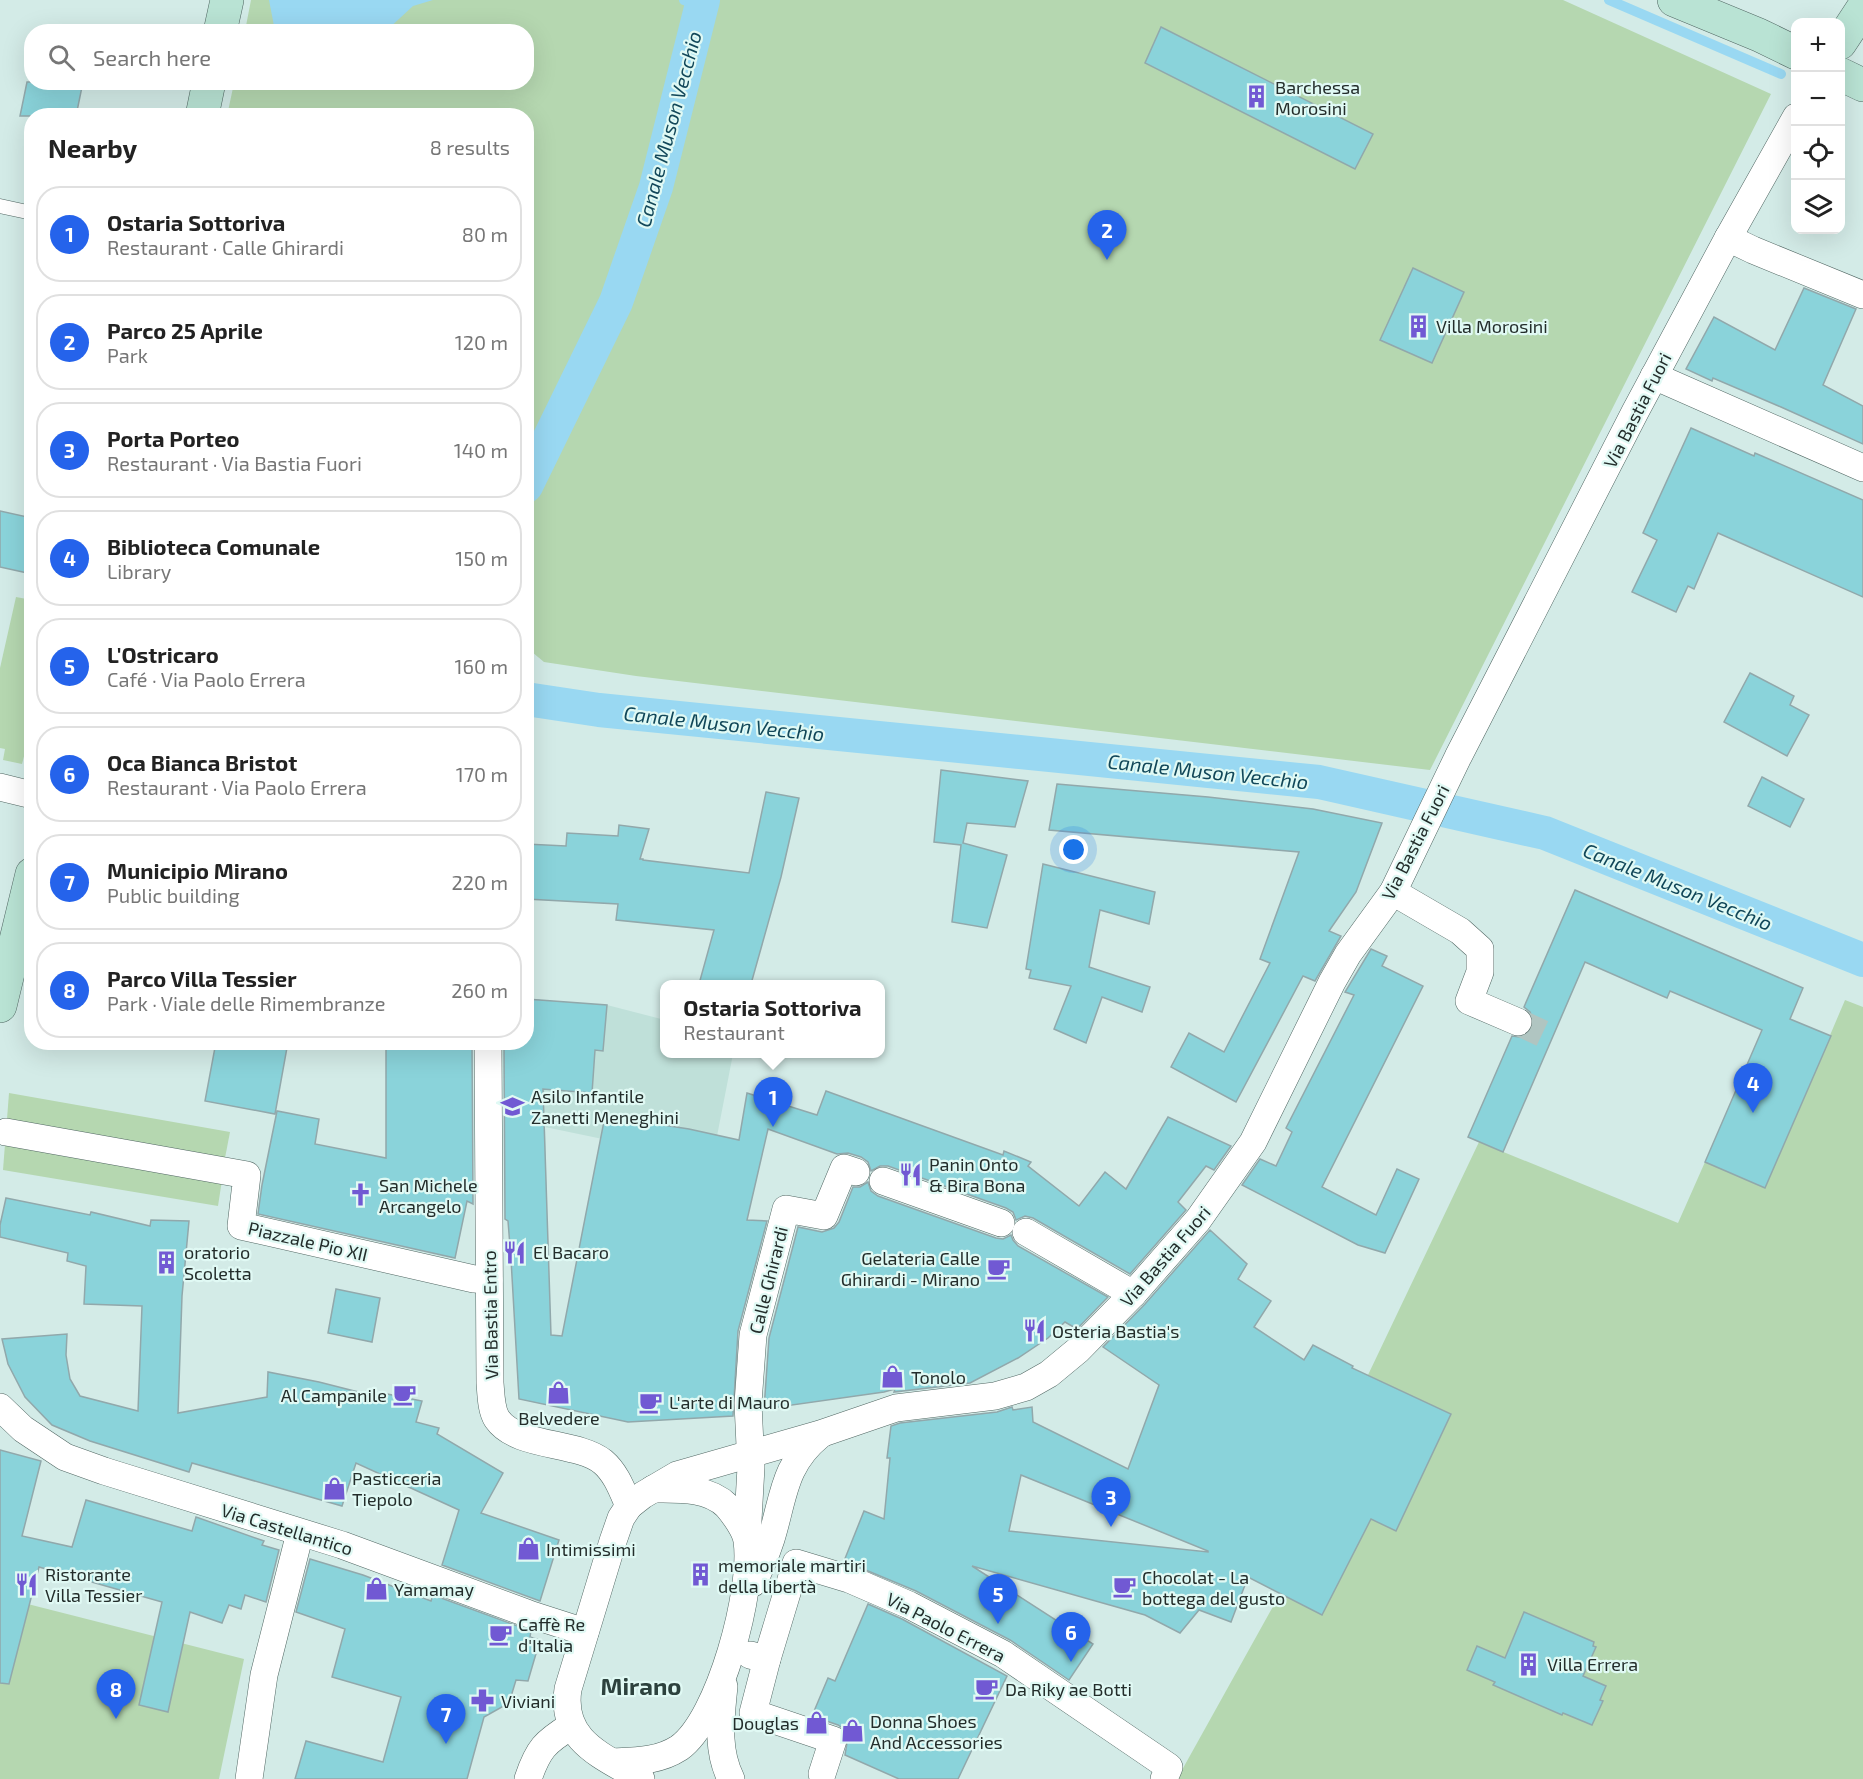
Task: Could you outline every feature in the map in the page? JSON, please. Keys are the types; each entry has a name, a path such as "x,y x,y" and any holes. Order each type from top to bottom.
{"street":[{"path":"222,24 227,0"},
{"path":"1674,0 1791,51"},
{"path":"1845,35 1863,8"},
{"path":"1845,76 1863,85"},
{"path":"204,108 207,90"},
{"name":"Via Bastia Fuori","path":"629,1506 677,1474 752,1455 896,1408 995,1396 1026,1387 1049,1374 1078,1350 1133,1294 1198,1220 1253,1142 1332,982 1348,954 1393,892 1451,770 1654,376 1791,126"},
{"path":"1728,238 1863,295"},
{"path":"1654,376 1863,468"},
{"path":"0,787 24,793"},
{"path":"1393,892 1460,931 1480,949 1480,972 1469,1001 1518,1022"},
{"path":"0,1006 24,906"},
{"name":"Via Bastia Entro","path":"488,1050 492,1403 497,1419 522,1436 585,1452 602,1461 615,1476 629,1506"},
{"name":"Piazzale Pio XII","path":"6,1132 247,1175 240,1226 474,1280 489,1280"},
{"name":"Calle Ghirardi","path":"752,1455 749,1440 748,1403 753,1335 786,1209 824,1216 844,1168 856,1172"},
{"path":"883,1181 1013,1227 1133,1294"},
{"name":"Via Castellantico","path":"0,1407 23,1429 65,1457 342,1545 529,1614 585,1632"},
{"name":"Via Bastia Fuori","path":"745,1600 771,1539 789,1476 801,1452 820,1434"},
{"path":"731,1779 722,1755 720,1732 725,1676 745,1600 752,1455"},
{"path":"652,1489 701,1492 717,1498 728,1507 747,1538"},
{"path":"629,1506 621,1518 585,1632 567,1696 567,1711 571,1726 579,1738 594,1751 641,1779"},
{"path":"249,1779 264,1675 300,1533"},
{"name":"Via Paolo Errera","path":"822,1777 833,1740 753,1713 759,1657 796,1563 849,1579 930,1616 1003,1654 1169,1767 1164,1779"},
{"path":"614,1762 642,1761 664,1756 681,1747 700,1721 725,1676"},
{"path":"528,1779 538,1752 554,1736 571,1726"}],"lane":[{"path":"0,206 24,211"}],"shaded area":[{"path":"534,999 540,999 543,1089 592,1093 595,1050 603,1051 607,1005 660,1019 660,1058 732,1058 717,1136 634,1120 617,1142 545,1127 547,1207 508,1210 502,1050 534,1050"}],"green space":[{"path":"251,0 1563,0 1771,94 1430,770 636,676 544,662 534,654 534,108 229,108 233,90 534,90 534,24 246,24"},
{"path":"16,597 24,598 24,756 22,764 3,760 5,749 0,748 0,668"},
{"path":"1845,1000 1863,1007 1863,1779 1177,1779 1280,1594 1322,1614 1371,1519 1396,1530 1450,1414 1368,1375 1479,1142 1678,1223 1705,1162 1765,1188"},
{"path":"9,1093 230,1132 225,1158 7,1119"},
{"path":"5,1144 222,1180 218,1206 3,1170"},
{"path":"12,1600 244,1659 219,1779 0,1779 0,1630"}],"water":[{"path":"269,0 433,0 413,6 394,24 274,24"}],"building":[{"name":"Barchessa Morosini","path":"1161,27 1373,134 1355,169 1145,63"},
{"path":"25,90 81,90 78,108 24,108 24,116 20,116"},
{"name":"Villa Morosini","path":"1413,268 1464,292 1432,363 1380,340"},
{"path":"1804,288 1856,309 1823,385 1863,406 1863,444 1713,378 1712,381 1686,369 1714,317 1775,350"},
{"path":"1691,428 1863,500 1863,597 1718,533 1694,589 1688,586 1676,612 1632,592 1657,540 1643,533"},
{"path":"0,511 24,516 24,572 0,567"},
{"path":"1750,673 1794,696 1790,705 1809,715 1787,756 1724,722"},
{"path":"941,770 1028,781 1015,827 967,823 963,843 1007,855 987,928 952,922 961,845 934,842"},
{"path":"1762,777 1804,799 1790,827 1748,806"},
{"path":"1057,784 1313,809 1382,823 1356,892 1329,931 1341,936 1315,981 1303,976 1236,1102 1171,1067 1189,1033 1224,1052 1270,963 1260,959 1299,852 1049,830"},
{"path":"766,792 799,798 781,877 752,980 700,980 714,930 616,920 618,904 534,899 534,844 566,846 567,833 618,836 619,825 649,829 640,859 749,873"},
{"path":"1043,864 1155,892 1149,924 1100,910 1089,967 1150,987 1142,1012 1102,997 1086,1043 1054,1029 1071,986 1029,978 1031,970 1026,969"},
{"path":"1575,890 1803,988 1790,1019 1831,1036 1765,1188 1705,1162 1762,1030 1670,991 1667,998 1585,962 1503,1152 1468,1137 1512,1036 1520,1037 1528,1034 1532,1029 1533,1020 1530,1012 1524,1007"},
{"path":"1371,949 1387,956 1382,966 1423,986 1322,1187 1376,1215 1397,1169 1419,1179 1385,1253 1358,1245 1242,1185 1260,1159 1276,1166 1292,1132 1286,1128 1354,995 1345,992"},
{"path":"534,1000 607,1005 603,1051 595,1050 592,1093 543,1089 551,1335 562,1336 605,1116 689,1129 739,1140 747,1093 817,1115 826,1091 1003,1155 1004,1151 1031,1162 1028,1166 1079,1206 1105,1172 1126,1189 1168,1117 1231,1146 1214,1170 1206,1166 1178,1202 1186,1210 1130,1274 1033,1218 1025,1216 1016,1220 1013,1212 1006,1208 888,1166 880,1166 871,1171 868,1162 861,1157 848,1153 837,1154 768,1129 747,1220 767,1221 738,1331 733,1416 628,1422 519,1399 511,1259 508,1221 505,1219 504,1050 534,1050"},
{"path":"215,1050 287,1050 275,1114 205,1101"},
{"path":"386,1050 472,1050 473,1204 467,1201 455,1258 258,1214 277,1111 319,1119 315,1144 386,1158"},
{"path":"868,1182 871,1191 878,1196 996,1238 1003,1239 1011,1235 1018,1246 1108,1297 1077,1329 1065,1322 1048,1338 1018,1358 970,1383 894,1392 895,1389 764,1409 769,1338 798,1227 822,1232 834,1228 839,1222 853,1187 860,1187"},
{"path":"6,1198 90,1215 91,1212 150,1226 151,1220 189,1221 182,1296 178,1413 267,1397 268,1372 386,1399 387,1394 422,1401 416,1422 439,1428 437,1434 503,1473 481,1513 559,1540 540,1601 442,1565 459,1510 356,1463 342,1506 192,1463 189,1472 90,1441 52,1425 25,1397 8,1364 2,1339 67,1334 66,1355 70,1379 80,1396 138,1411 142,1306 84,1304 86,1266 67,1261 68,1253 0,1237 0,1225"},
{"path":"1210,1230 1247,1264 1238,1279 1271,1301 1254,1327 1304,1360 1313,1345 1353,1366 1352,1368 1451,1414 1396,1531 1371,1519 1322,1615 1248,1577 1231,1622 1199,1610 1180,1633 1145,1615 972,1566 1093,1644 1069,1680 1010,1640 916,1591 844,1561 864,1511 884,1519 891,1426 900,1423 997,1412 1012,1407 1013,1410 1032,1407 1033,1422 1128,1469 1159,1385 1103,1347 1145,1304","holes":["1021,1475 1208,1551 1009,1531"]},
{"path":"336,1289 380,1298 372,1342 328,1333"},
{"path":"0,1450 41,1461 22,1536 72,1547 86,1500 192,1531 196,1517 264,1541 262,1545 279,1550 266,1602 245,1595 241,1609 229,1605 222,1623 190,1612 168,1712 139,1705 162,1602 39,1567 9,1684 0,1683"},
{"path":"310,1559 363,1575 431,1601 433,1595 531,1631 530,1637 540,1640 528,1681 516,1680 509,1703 484,1717 467,1779 295,1779 306,1741 383,1762 401,1697 332,1677 345,1629 296,1612"},
{"path":"868,1604 902,1619 1007,1676 958,1779 899,1779 845,1755 848,1737 845,1730 838,1725 812,1716 828,1678 835,1681"},
{"name":"Villa Errera","path":"1524,1612 1594,1642 1593,1646 1596,1647 1583,1676 1606,1686 1600,1700 1603,1701 1592,1725 1563,1713 1562,1715 1493,1685 1495,1682 1467,1670 1477,1646 1505,1658"}],"waterway":[{"path":"684,0 702,4"},
{"name":"Canale Muson Vecchio","path":"534,470 616,302 656,187 703,0"},
{"path":"1609,0 1781,74"},
{"name":"Canale Muson Vecchio","path":"534,700 599,710 1319,782 1545,833 1863,960"}],"tunnel":[{"path":"1518,1022 1552,1038"}],"place":[{"name":"Barchessa Morosini","path":"1257,97"},
{"name":"Parco 25 Aprile","path":"1107,260"},
{"name":"Villa Morosini","path":"1418,326"},
{"name":"Asilo Infantile Zanetti Meneghini","path":"513,1106"},
{"name":"Biblioteca Comunale","path":"1753,1113"},
{"name":"Ostaria Sottoriva","path":"773,1127"},
{"name":"Panin Onto & Bira Bona","path":"911,1174"},
{"name":"San Michele Arcangelo","path":"361,1195"},
{"name":"El Bacaro","path":"515,1252"},
{"name":"oratorio Scoletta","path":"166,1262"},
{"name":"Gelateria Calle Ghirardi - Mirano","path":"998,1268"},
{"name":"Osteria Bastia's","path":"1034,1331"},
{"name":"Tonolo","path":"893,1377"},
{"name":"Belvedere","path":"559,1392"},
{"name":"Al Campanile","path":"405,1395"},
{"name":"L'arte di Mauro","path":"651,1402"},
{"name":"Pasticceria Tiepolo","path":"334,1488"},
{"name":"Porta Porteo","path":"1111,1527"},
{"name":"Intimissimi","path":"528,1549"},
{"name":"memoriale martiri della libertà","path":"700,1575"},
{"name":"Ristorante Villa Tessier","path":"27,1584"},
{"name":"Chocolat - La bottega del gusto","path":"1124,1587"},
{"name":"Yamamay","path":"376,1589"},
{"name":"L'Ostricaro","path":"998,1624"},
{"name":"Caffè Re d'Italia","path":"500,1634"},
{"name":"Oca Bianca Bristot","path":"1071,1662"},
{"name":"Villa Errera","path":"1529,1664"},
{"name":"Da Riky ae Botti","path":"987,1689"},
{"name":"Viviani","path":"483,1701"},
{"name":"Parco Villa Tessier","path":"116,1719"},
{"name":"Douglas","path":"817,1723"},
{"name":"Donna Shoes And Accessories","path":"852,1731"},
{"name":"Municipio Mirano","path":"446,1744"}],"district":[{"name":"Mirano","path":"641,1685"}]}
